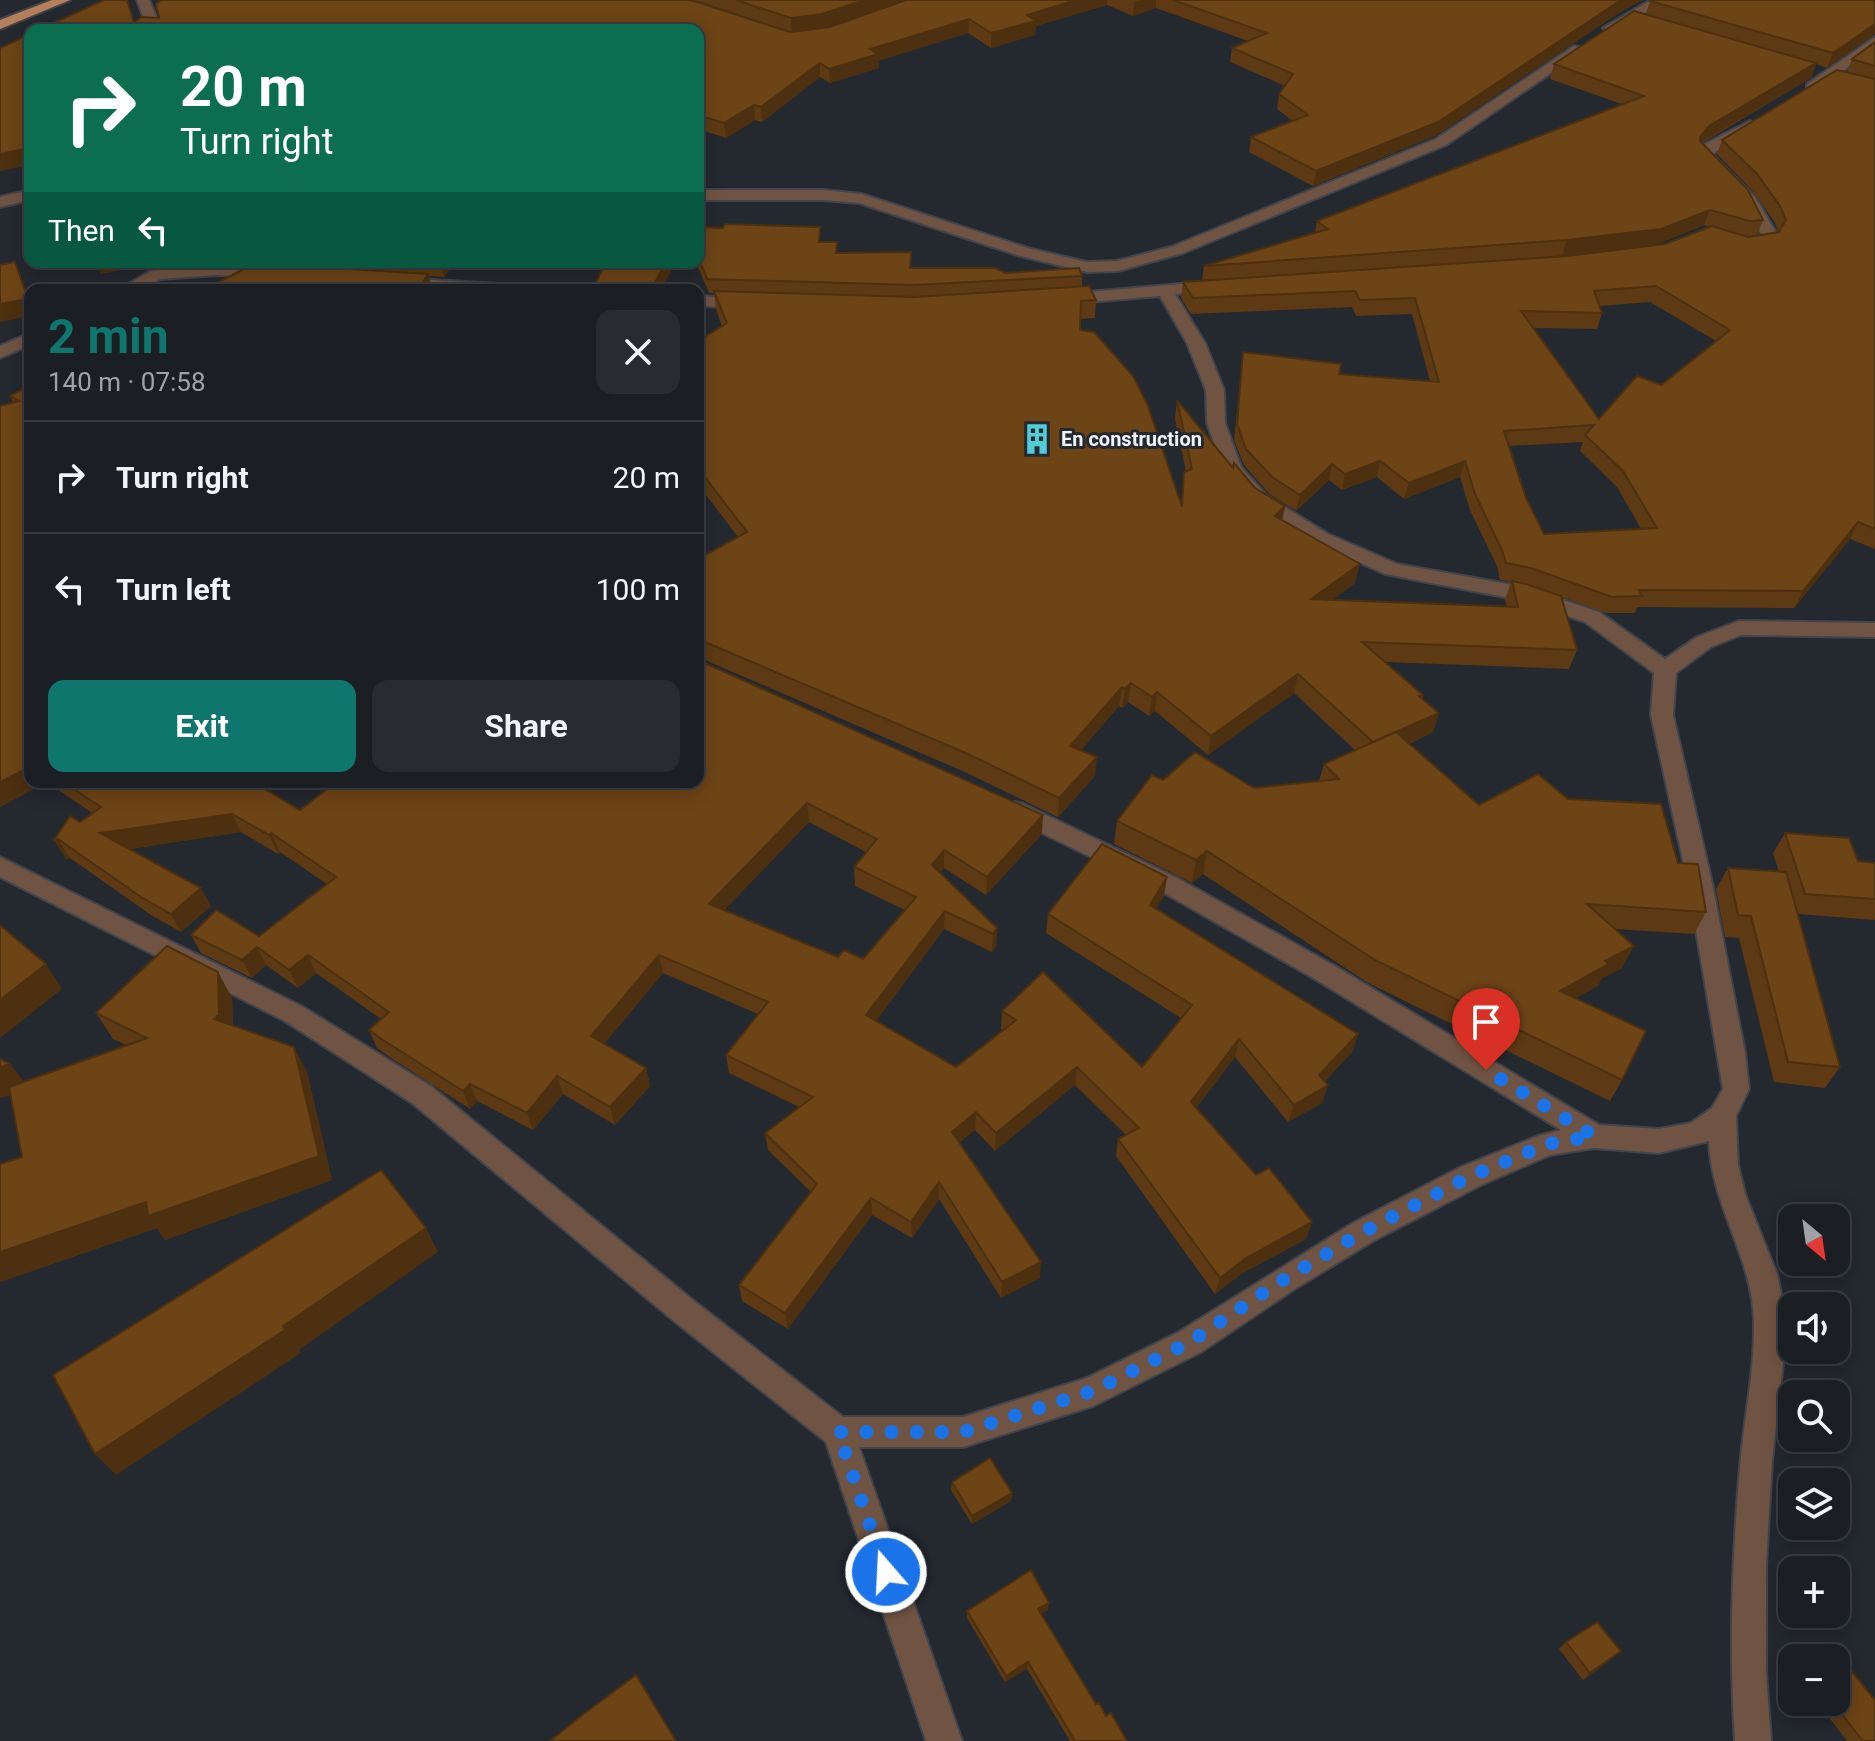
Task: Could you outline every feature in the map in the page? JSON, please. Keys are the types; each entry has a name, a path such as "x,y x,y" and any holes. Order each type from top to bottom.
{"main road":[{"path":"0,25 64,0"}],"street":[{"path":"143,0 153,24"},
{"path":"704,195 823,195 861,199 1026,253 1087,267 1118,266 1177,250 1441,142 1627,17 1660,0"},
{"path":"1627,17 1657,25"},
{"path":"1804,92 1875,41"},
{"path":"1730,241 1743,247 1757,246 1766,242 1769,234 1749,197 1704,154 1710,147 1764,117"},
{"path":"0,202 24,196"},
{"path":"139,284 158,275 217,270 296,276"},
{"path":"390,282 422,284"},
{"path":"1046,300 1238,285"},
{"path":"1165,291 1196,343 1215,390 1216,423 1232,468 1260,500 1321,538 1392,569 1524,594 1592,617 1665,670"},
{"path":"704,301 765,304"},
{"path":"0,353 24,341"},
{"path":"1665,670 1704,642 1739,628 1875,630"},
{"path":"838,1432 963,1432 1093,1391 1190,1342 1296,1272 1471,1176 1548,1144 1594,1136 1659,1141 1698,1133 1722,1116 1736,1089 1732,1053 1700,883 1662,715 1665,670"},
{"path":"995,801 1168,884 1324,972 1594,1136"},
{"path":"0,866 294,1014 422,1095 684,1311 838,1432 944,1741"},
{"path":"1722,1116 1722,1155 1730,1194 1755,1248 1768,1302 1768,1370 1756,1460 1751,1567 1753,1741"}],"building":[{"path":"104,0 127,0 134,23 141,17 159,18 156,4 161,0 687,0 790,32 830,27 906,0 1076,0 1027,15 1036,21 991,33 969,19 870,49 878,54 829,69 820,63 761,107 754,105 724,123 704,117 704,24 51,24"},
{"path":"736,0 865,0 822,14 791,18"},
{"path":"1173,0 1621,0 1438,122 1316,171 1251,137 1308,115 1279,94 1293,74 1232,48 1267,33"},
{"path":"1652,0 1875,0 1875,24 1833,53"},
{"path":"1634,11 1816,63 1709,126 1700,137 1700,141 1748,190 1763,220 1750,221 1710,210 1661,229 1567,240 1204,266 1328,229 1317,221 1644,96 1554,64"},
{"path":"24,37 24,149 0,154 0,48"},
{"path":"1875,42 1875,66 1852,59"},
{"path":"1837,70 1875,79 1875,529 1858,522 1803,591 1639,590 1642,596 1612,597 1531,568 1506,563 1475,494 1465,461 1409,483 1380,461 1345,474 1332,464 1300,495 1272,477 1246,449 1237,424 1243,352 1341,364 1339,374 1439,382 1415,298 1360,300 1355,291 1193,298 1183,282 1567,256 1665,244 1712,226 1748,237 1779,232 1786,220 1780,206 1757,174 1722,140","holes":["1656,286 1730,330 1661,385 1637,376 1599,419 1521,311 1602,313 1594,291","1594,425 1585,435 1623,471 1657,528 1544,534 1526,498 1504,431"]},
{"path":"725,224 820,227 819,242 837,242 836,253 911,252 910,268 995,268 1006,273 1079,268 1082,276 914,285 707,279 702,268 704,227 723,228"},
{"path":"15,262 24,288 24,300 0,304 0,265"},
{"path":"246,268 334,268 428,274 422,284 215,284"},
{"path":"603,268 663,268 654,284 595,284"},
{"path":"1089,286 1096,300 1081,301 1080,330 1094,332 1133,376 1148,406 1182,507 1184,472 1192,469 1177,400 1233,468 1234,463 1255,488 1285,506 1275,516 1360,564 1311,599 1518,607 1512,581 1561,596 1577,650 1362,642 1439,713 1373,742 1298,674 1211,736 1157,692 1152,697 1131,683 1125,689 1122,687 1070,746 1097,757 1059,798 968,754 704,642 704,556 747,532 704,476 704,337 727,323 714,291 914,297"},
{"path":"24,388 24,770 0,782 0,406 19,401 10,396"},
{"path":"704,663 1043,815 987,877 944,850 932,865 997,928 993,934 945,911 866,1015 956,1067 1016,1020 1002,1011 1043,972 1142,1067 1192,1005 1048,914 1102,844 1167,877 1150,905 1358,1034 1319,1075 1328,1085 1294,1105 1239,1039 1191,1102 1256,1175 1269,1168 1312,1222 1246,1258 1220,1278 1118,1139 1139,1128 1077,1067 996,1133 976,1112 952,1132 1041,1262 1002,1282 939,1182 911,1222 871,1198 785,1313 739,1285 817,1184 765,1133 813,1097 726,1055 768,1002 659,955 591,1036 646,1068 610,1107 557,1076 527,1113 470,1084 463,1091 369,1030 389,1012 308,955 289,970 257,947 242,960 191,935 216,910 259,936 336,877 271,833 269,835 232,814 100,833 201,888 171,914 141,897 58,839 54,840 70,816 80,822 101,807 72,788 263,788 300,810 328,788 704,788","holes":["807,803 877,839 854,867 916,897 863,959 844,950 838,957 709,904"]},
{"path":"1396,732 1479,805 1538,774 1568,799 1661,804 1678,863 1698,864 1706,912 1587,904 1634,946 1560,991 1646,1031 1622,1080 1375,960 1207,851 1196,860 1117,821 1152,775 1163,780 1195,752 1254,788 1339,779 1324,764"},
{"path":"1785,833 1849,838 1858,861 1875,863 1875,899 1805,894"},
{"path":"1728,868 1786,872 1840,1067 1788,1062 1751,916 1738,915"},
{"path":"0,927 46,964 0,1000"},
{"path":"167,946 218,972 219,1015 214,1019 294,1047 319,1156 148,1216 146,1202 0,1252 0,1164 22,1157 9,1087 147,1038 96,1013"},
{"path":"381,1170 426,1228 283,1326 285,1330 95,1454 53,1375"},
{"path":"990,1458 1012,1493 972,1516 952,1482"},
{"path":"1031,1570 1049,1603 1038,1609 1096,1704 1099,1703 1106,1716 1111,1713 1127,1741 1075,1741 1028,1662 1006,1676 967,1611"},
{"path":"1597,1622 1621,1651 1590,1673 1566,1642"},
{"path":"1850,1669 1875,1700 1875,1741 1863,1741 1843,1716 1850,1716"},
{"path":"636,1675 676,1741 550,1741 581,1716"}],"place":[{"name":"En construction","path":"1037,439"}],"route":[{"path":"886,1572 838,1432 963,1432 1093,1391 1190,1342 1283,1280 1363,1232 1471,1176 1548,1144 1594,1136 1486,1070"}]}
